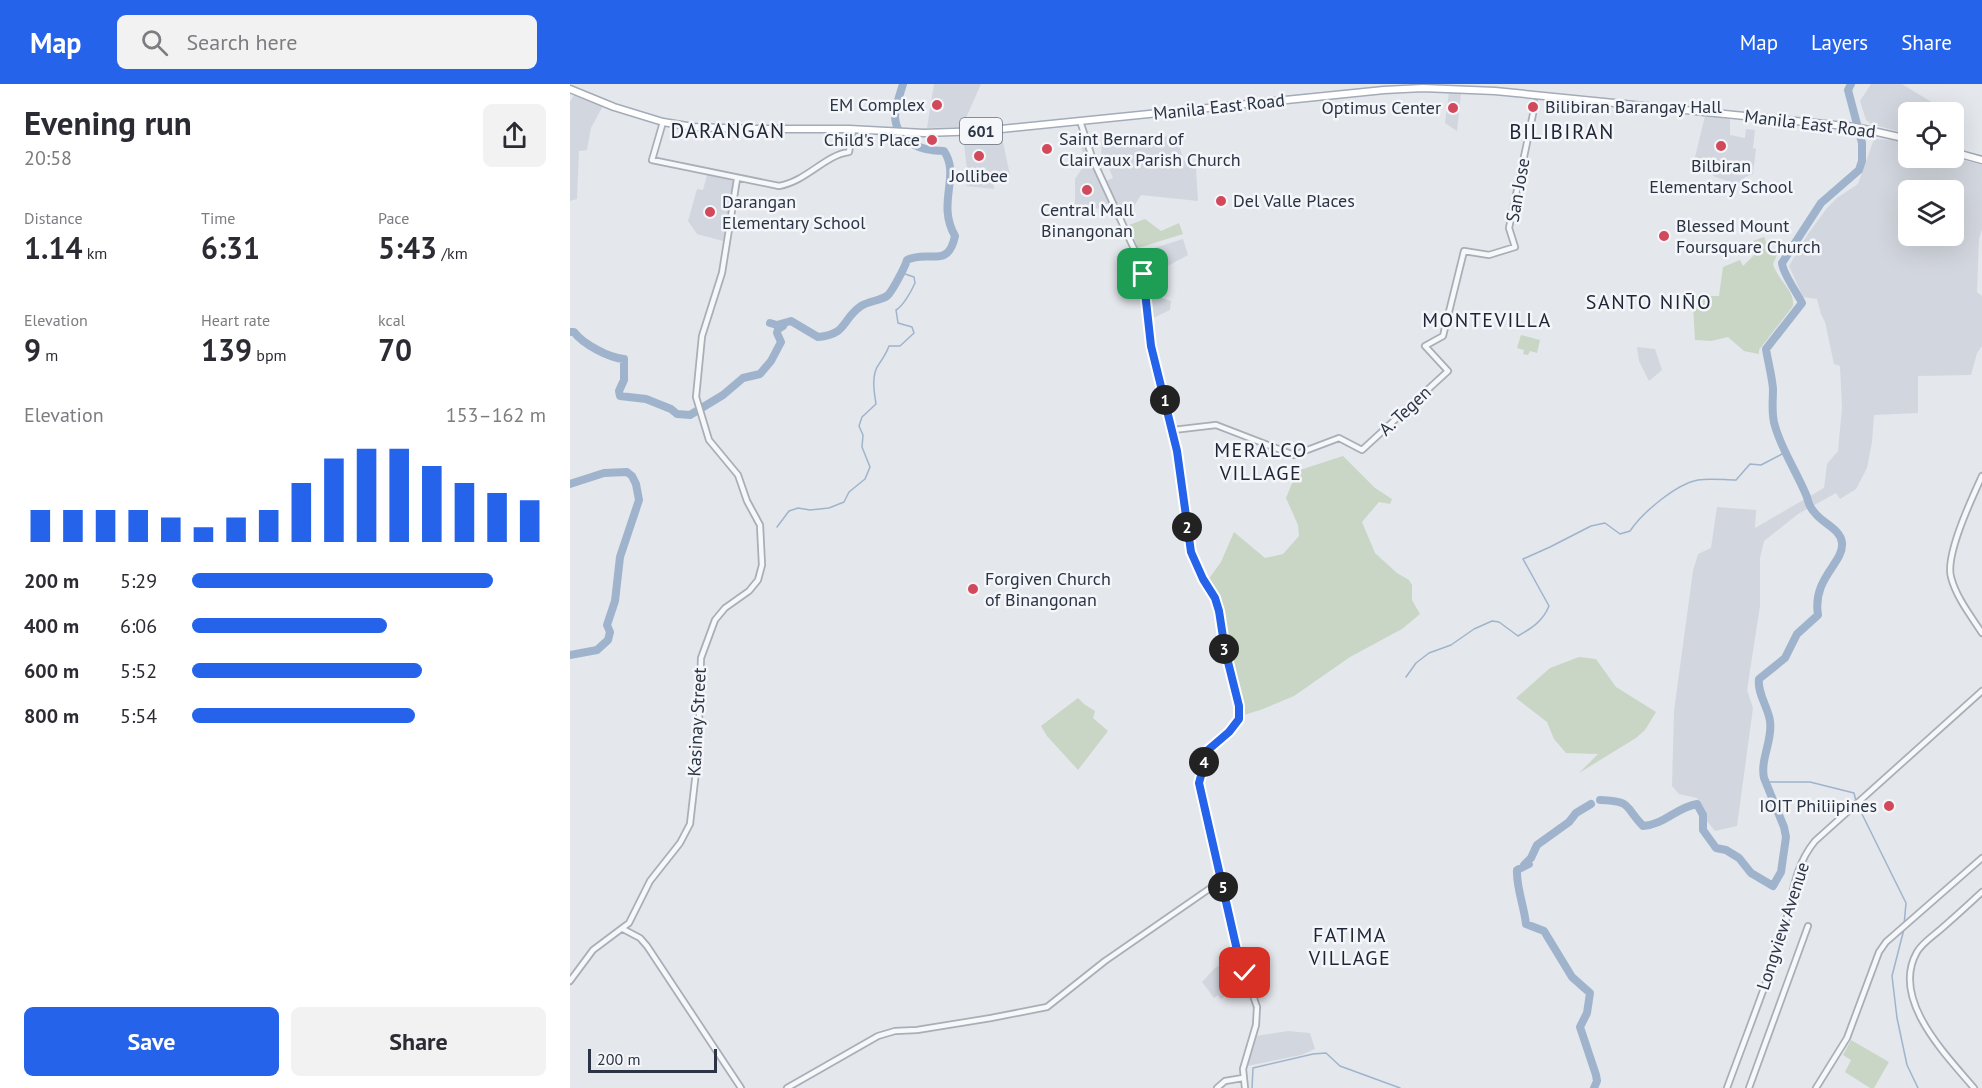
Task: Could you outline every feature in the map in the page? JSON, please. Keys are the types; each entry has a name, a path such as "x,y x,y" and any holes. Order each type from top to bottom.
{"main road":[{"name":"Manila East Road","path":"570,89 614,107 663,122 693,127 918,133 986,131 1422,88 1512,92 1842,125 1869,128 1898,136"},
{"path":"1964,155 1982,160"}],"street":[{"name":"San Jose","path":"1448,371 1425,346 1443,336 1464,251 1489,255 1515,248 1510,231 1512,209 1533,114"},
{"path":"1080,121 1093,160 1135,251 1143,274 1151,346 1173,430 1191,552 1203,579 1215,598 1239,706 1239,719 1229,732 1208,750 1199,783 1237,950 1257,1007 1256,1025 1243,1069 1245,1088"},
{"path":"663,122 652,160 779,186 813,172 837,154 849,152 853,130"},
{"name":"Kasinay Street","path":"623,930 651,881 680,843 690,824 698,754 701,658 715,620 725,608 748,591 758,580 762,565 760,525 747,501 738,475 709,440 696,400 702,336 722,273 737,179"},
{"name":"A. Tegen","path":"1173,430 1216,425 1294,455 1339,438 1362,450 1448,371"},
{"path":"1982,476 1953,550 1949,571 1953,585 1982,633"},
{"name":"Longview Avenue","path":"1727,1088 1781,940 1796,876 1804,856 1815,841 1982,691"},
{"path":"1816,1088 1847,1038 1879,952 1886,942 1982,858"},
{"path":"787,1088 878,1036 895,1031 991,1018 1047,1007 1179,907 1222,880"},
{"path":"1974,1088 1935,1040 1914,1005 1910,973 1918,950 1982,892"},
{"path":"1749,1088 1808,926"},
{"path":"570,981 593,950 623,930 640,938 741,1088"},
{"path":"1218,1088 1225,1081 1243,1078"}],"shaded area":[{"path":"934,84 981,84 962,127 927,128"},
{"path":"1871,84 1902,84 1931,102 1898,102 1898,131 1871,124 1866,120 1860,101"},
{"name":"Optimus Center","path":"1449,92 1461,94 1457,131 1445,123"},
{"path":"574,95 603,106 591,128 587,150 579,151 577,199 570,201 570,102"},
{"path":"1705,116 1730,119 1730,135 1745,138 1746,129 1755,130 1753,148 1756,149 1753,174 1745,177 1741,186 1713,176 1714,166 1694,161"},
{"path":"1080,131 1109,203 1099,209 1093,207 1091,210 1073,212 1075,179 1085,164 1078,132"},
{"path":"1001,133 1010,175 993,180 994,189 966,186 967,170 963,135"},
{"path":"1102,135 1177,137 1183,159 1196,169 1198,201 1141,195 1134,206 1134,215 1125,218 1106,181 1113,178 1107,163 1101,162"},
{"path":"1874,139 1898,141 1898,168 1964,168 1964,160 1982,165 1982,229 1979,239 1977,292 1982,296 1982,346 1977,353 1971,375 1918,376 1918,413 1874,415 1867,468 1856,489 1840,499 1836,493 1798,514 1764,541 1760,558 1760,606 1747,690 1753,708 1737,826 1715,831 1706,820 1697,798 1679,794 1672,786 1674,711 1693,571 1698,554 1711,548 1717,507 1756,510 1755,528 1824,488 1827,464 1838,451 1842,408 1840,366 1834,364 1825,322 1817,299 1803,297 1789,266 1808,234 1837,198 1858,184"},
{"name":"Darangan Elementary School","path":"707,175 736,180 723,241 697,234 688,221 697,189 703,190"},
{"path":"1183,239 1188,255 1162,269 1143,263 1139,253"},
{"path":"1147,276 1165,284 1162,290 1157,289 1155,296 1171,301 1170,310 1151,319"},
{"path":"1637,347 1655,349 1662,370 1649,381 1639,361"},
{"path":"1233,958 1236,964 1221,972 1232,991 1221,999 1218,995 1214,998 1202,982 1215,968"},
{"path":"1288,1031 1310,1033 1315,1049 1301,1055 1247,1066 1256,1036"}],"green space":[{"path":"1145,219 1161,231 1179,223 1183,234 1138,248 1129,225"},
{"path":"1764,237 1768,247 1777,255 1773,264 1789,290 1793,306 1759,350 1759,354 1744,351 1728,337 1711,341 1695,340 1693,305 1696,296 1719,296 1723,267 1740,260 1743,266 1756,253 1753,241"},
{"path":"1521,335 1540,340 1537,353 1530,351 1528,355 1523,354 1524,350 1517,348"},
{"path":"1343,456 1375,488 1392,499 1390,504 1379,502 1362,522 1375,553 1397,573 1409,580 1412,585 1412,600 1420,614 1402,629 1350,657 1294,696 1244,715 1238,682 1229,655 1220,595 1208,580 1221,562 1234,532 1265,558 1283,554 1299,536 1298,525 1286,498 1297,471"},
{"path":"1579,657 1596,659 1616,687 1656,712 1645,730 1636,738 1579,773 1598,754 1566,753 1554,739 1547,722 1516,698 1550,668"},
{"path":"1078,698 1095,711 1093,718 1108,731 1078,770 1047,736 1041,726"},
{"path":"1851,1040 1889,1062 1874,1088 1870,1088 1845,1072 1851,1060 1843,1055"}],"waterway":[{"path":"770,323 777,325 791,321 818,337 835,333 861,306 887,296 907,260 922,256 942,256 948,253 952,246 955,236 948,212 949,160 944,151 919,147 900,133 895,117 903,84"},
{"path":"1600,800 1623,803 1643,826 1657,823 1697,804 1703,815 1703,830 1716,848 1726,850 1739,858 1751,873 1773,886 1781,872 1786,837 1764,778 1770,721 1760,690 1759,679 1785,658 1797,634 1818,615 1817,602 1823,581 1838,557 1842,543 1835,530 1818,517 1811,507 1778,435 1773,417 1772,379 1766,349 1802,303 1782,263 1821,203 1859,170 1862,161 1862,143 1848,90 1851,84"},
{"path":"777,527 789,511 798,508 810,510 829,508 844,502 849,492 865,479 870,467 862,447 863,435 859,426 862,417 876,404 874,383 876,368 889,346 900,346 914,333 912,327 898,323 896,310 904,302 915,283 914,277 902,273"},
{"path":"570,332 574,332 597,350 624,359 624,380 619,391 620,396 646,399 671,409 677,414 690,415 723,395 743,378 760,374 771,361 781,342 777,333 778,329 783,326"},
{"path":"1406,677 1416,663 1429,653 1451,645 1474,629 1492,621 1499,622 1518,636 1540,620 1549,606 1523,559 1591,526 1605,523 1620,534 1630,531 1651,508 1680,487 1698,480 1736,480 1750,464 1761,465 1784,453"},
{"path":"570,484 604,473 627,472 636,484 639,500 620,557 615,601 607,625 610,632 608,640 597,650 570,655"},
{"path":"1766,782 1810,782 1854,793 1856,801"},
{"path":"1591,804 1576,813 1569,822 1537,845 1531,858 1524,865 1529,864 1517,870 1517,876 1526,924 1544,931 1572,977 1590,993 1587,1013 1580,1027 1596,1075 1597,1081 1594,1088"},
{"path":"1858,806 1906,903 1904,925"},
{"path":"1904,929 1892,976 1897,1018 1907,1065 1918,1088"},
{"path":"1252,1088 1253,1068 1326,1053 1340,1066 1400,1088"}],"tunnel":[{"path":"1533,114 1537,95"}],"place":[{"name":"EM Complex","path":"937,105"},
{"name":"Bilibiran Barangay Hall","path":"1533,107"},
{"name":"Optimus Center","path":"1453,108"},
{"name":"Child's Place","path":"932,140"},
{"name":"Bilbiran Elementary School","path":"1721,146"},
{"name":"Saint Bernard of Clairvaux Parish Church","path":"1047,149"},
{"name":"Jollibee","path":"979,156"},
{"name":"Central Mall Binangonan","path":"1087,190"},
{"name":"Del Valle Places","path":"1221,201"},
{"name":"Darangan Elementary School","path":"710,212"},
{"name":"Blessed Mount Foursquare Church","path":"1664,236"},
{"name":"Forgiven Church of Binangonan","path":"973,589"},
{"name":"IOIT Philiipines","path":"1889,806"}],"district":[{"name":"DARANGAN","path":"728,131"},
{"name":"BILIBIRAN","path":"1562,132"},
{"name":"SANTO NIÑO","path":"1649,302"},
{"name":"MONTEVILLA","path":"1487,320"},
{"name":"MERALCO VILLAGE","path":"1261,462"},
{"name":"FATIMA VILLAGE","path":"1350,946"}],"route":[{"path":"1143,274 1151,346 1177,451 1191,552 1203,579 1215,598 1239,706 1239,719 1229,732 1208,750 1199,783 1239,959 1245,973"}]}
